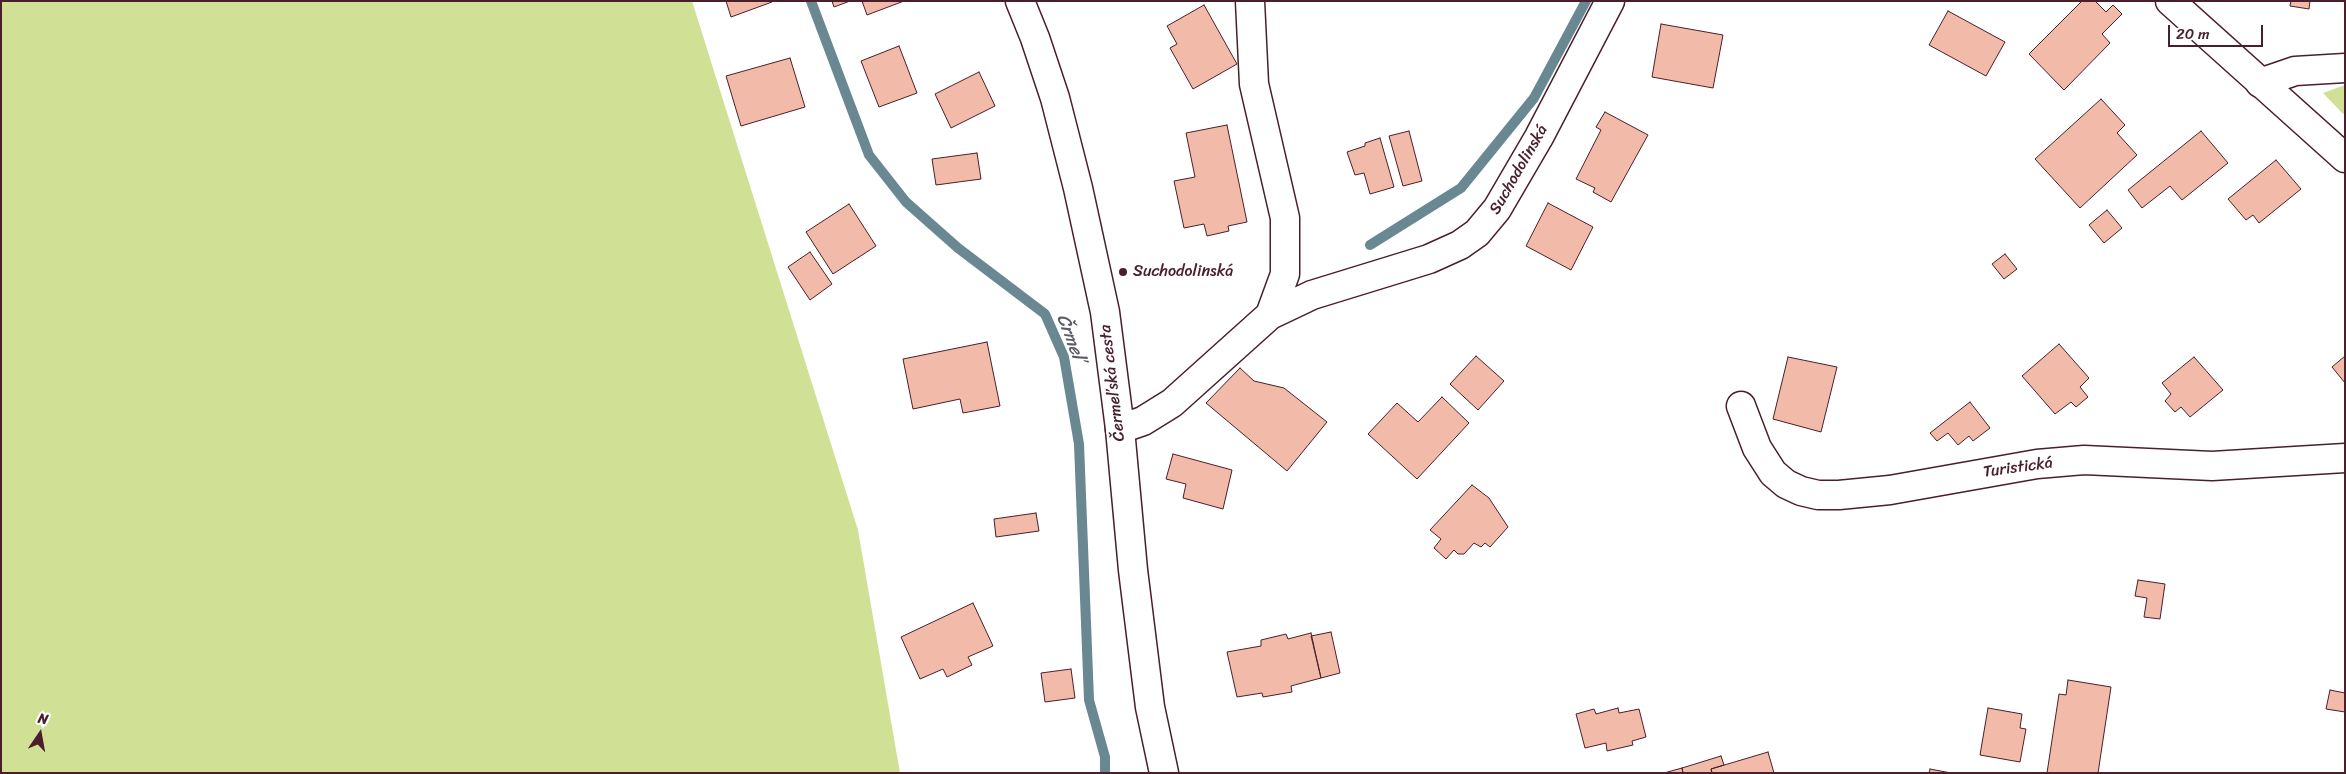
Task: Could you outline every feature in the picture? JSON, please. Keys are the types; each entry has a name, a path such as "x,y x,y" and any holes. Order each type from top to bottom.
{"street":[{"name":"Čermeľská cesta","path":"1020,1 1035,38 1055,98 1078,188 1105,312 1120,429 1134,580 1150,707 1164,773"},
{"path":"1250,1 1254,84 1285,218 1285,274 1270,314"},
{"name":"Suchodolinská","path":"1120,429 1143,421 1172,403 1270,314 1312,295 1429,259 1460,245 1477,233 1497,209 1539,137 1610,1"},
{"path":"2170,1 2345,158"},
{"path":"2260,82 2295,71 2345,68"},
{"name":"Turistická","path":"1741,406 1757,448 1773,473 1786,484 1800,491 1818,495 1839,496 1890,490 2037,464 2084,460 2212,466 2345,458"}],"green space":[{"path":"1,1 692,1 858,530 900,773 1,773"},
{"path":"2345,85 2345,113 2343,114 2323,93"}],"building":[{"path":"726,1 771,1 772,2 731,17"},
{"path":"832,1 850,1 834,7"},
{"path":"862,1 904,1 867,15"},
{"path":"2082,1 2095,1 2106,12 2113,5 2122,14 2102,34 2110,43 2064,90 2029,54"},
{"path":"2291,1 2310,1 2309,9 2290,6"},
{"path":"1204,5 1237,64 1193,89 1170,48 1177,44 1167,26"},
{"path":"1948,11 2005,42 1986,76 1929,45"},
{"path":"1661,24 1723,35 1713,88 1652,77"},
{"path":"899,46 917,93 879,107 861,61"},
{"path":"790,58 805,107 741,126 726,76"},
{"path":"979,72 995,106 951,128 935,94"},
{"path":"2101,99 2125,125 2117,133 2137,155 2080,208 2035,159"},
{"path":"1605,112 1648,135 1611,202 1593,192 1595,188 1576,179 1601,130 1596,127"},
{"path":"1227,125 1247,222 1228,226 1229,231 1207,236 1204,224 1184,228 1174,181 1195,177 1186,133"},
{"path":"1409,131 1422,181 1403,186 1389,136"},
{"path":"2201,131 2228,163 2182,200 2170,186 2142,208 2128,190"},
{"path":"1380,138 1394,187 1370,194 1364,173 1355,175 1347,152 1365,146 1365,143"},
{"path":"977,153 981,179 936,185 932,159"},
{"path":"2276,160 2301,189 2259,223 2253,215 2246,220 2228,199"},
{"path":"1548,203 1593,227 1571,270 1526,246"},
{"path":"849,204 876,246 833,274 806,232"},
{"path":"2107,210 2122,228 2104,243 2089,225"},
{"path":"810,252 832,284 810,300 788,267"},
{"path":"2005,254 2017,269 2004,279 1992,264"},
{"path":"987,342 1000,406 963,413 960,399 913,409 903,359"},
{"path":"2059,344 2089,378 2080,387 2088,397 2076,407 2071,402 2055,414 2022,376"},
{"path":"1476,356 1504,381 1478,410 1450,384"},
{"path":"2345,356 2345,383 2332,367"},
{"path":"1788,357 1837,367 1821,432 1773,419"},
{"path":"2194,357 2223,390 2190,417 2181,407 2175,412 2165,401 2171,394 2162,383"},
{"path":"1240,368 1254,381 1284,388 1327,422 1287,471 1206,403"},
{"path":"1442,397 1469,423 1417,479 1368,434 1397,403 1418,422"},
{"path":"1970,402 1990,428 1973,441 1969,436 1958,445 1948,433 1937,441 1930,433"},
{"path":"1173,454 1232,470 1223,509 1183,498 1186,484 1166,479"},
{"path":"1472,485 1489,498 1508,527 1490,547 1485,543 1481,547 1474,543 1464,554 1458,554 1454,550 1446,559 1434,548 1441,539 1430,530"},
{"path":"1036,513 1039,531 996,537 994,519"},
{"path":"2138,580 2165,584 2160,619 2144,617 2147,598 2135,596"},
{"path":"973,603 993,646 968,657 972,665 947,677 943,669 920,679 901,637"},
{"path":"1331,632 1340,673 1321,678 1311,636"},
{"path":"1311,633 1321,678 1291,686 1292,692 1263,697 1262,693 1237,697 1227,652 1261,646 1261,640 1286,634 1288,639"},
{"path":"1071,669 1075,698 1045,702 1041,673"},
{"path":"2068,680 2111,687 2098,773 2047,773 2059,694 2066,695"},
{"path":"2330,690 2345,693 2345,712 2326,709"},
{"path":"1618,708 1619,713 1639,709 1646,737 1632,741 1633,745 1607,751 1606,743 1585,748 1576,714 1594,709 1596,714"},
{"path":"1988,708 2022,714 2020,728 2026,729 2020,762 1980,755"},
{"path":"1768,752 1774,773 1712,773 1711,769"},
{"path":"1721,756 1724,765 1711,769 1712,773 1683,773 1682,768"},
{"path":"1682,768 1683,773 1664,773"},
{"path":"1930,769 1951,773 1929,773"}],"waterway":[{"name":"Črmeľ","path":"811,1 869,155 906,202 958,248 1045,314 1064,357 1079,444 1089,700 1105,757 1105,773"},
{"path":"1370,245 1461,188 1534,98 1586,1"}],"place":[{"name":"Suchodolinská","path":"1123,272"}]}
